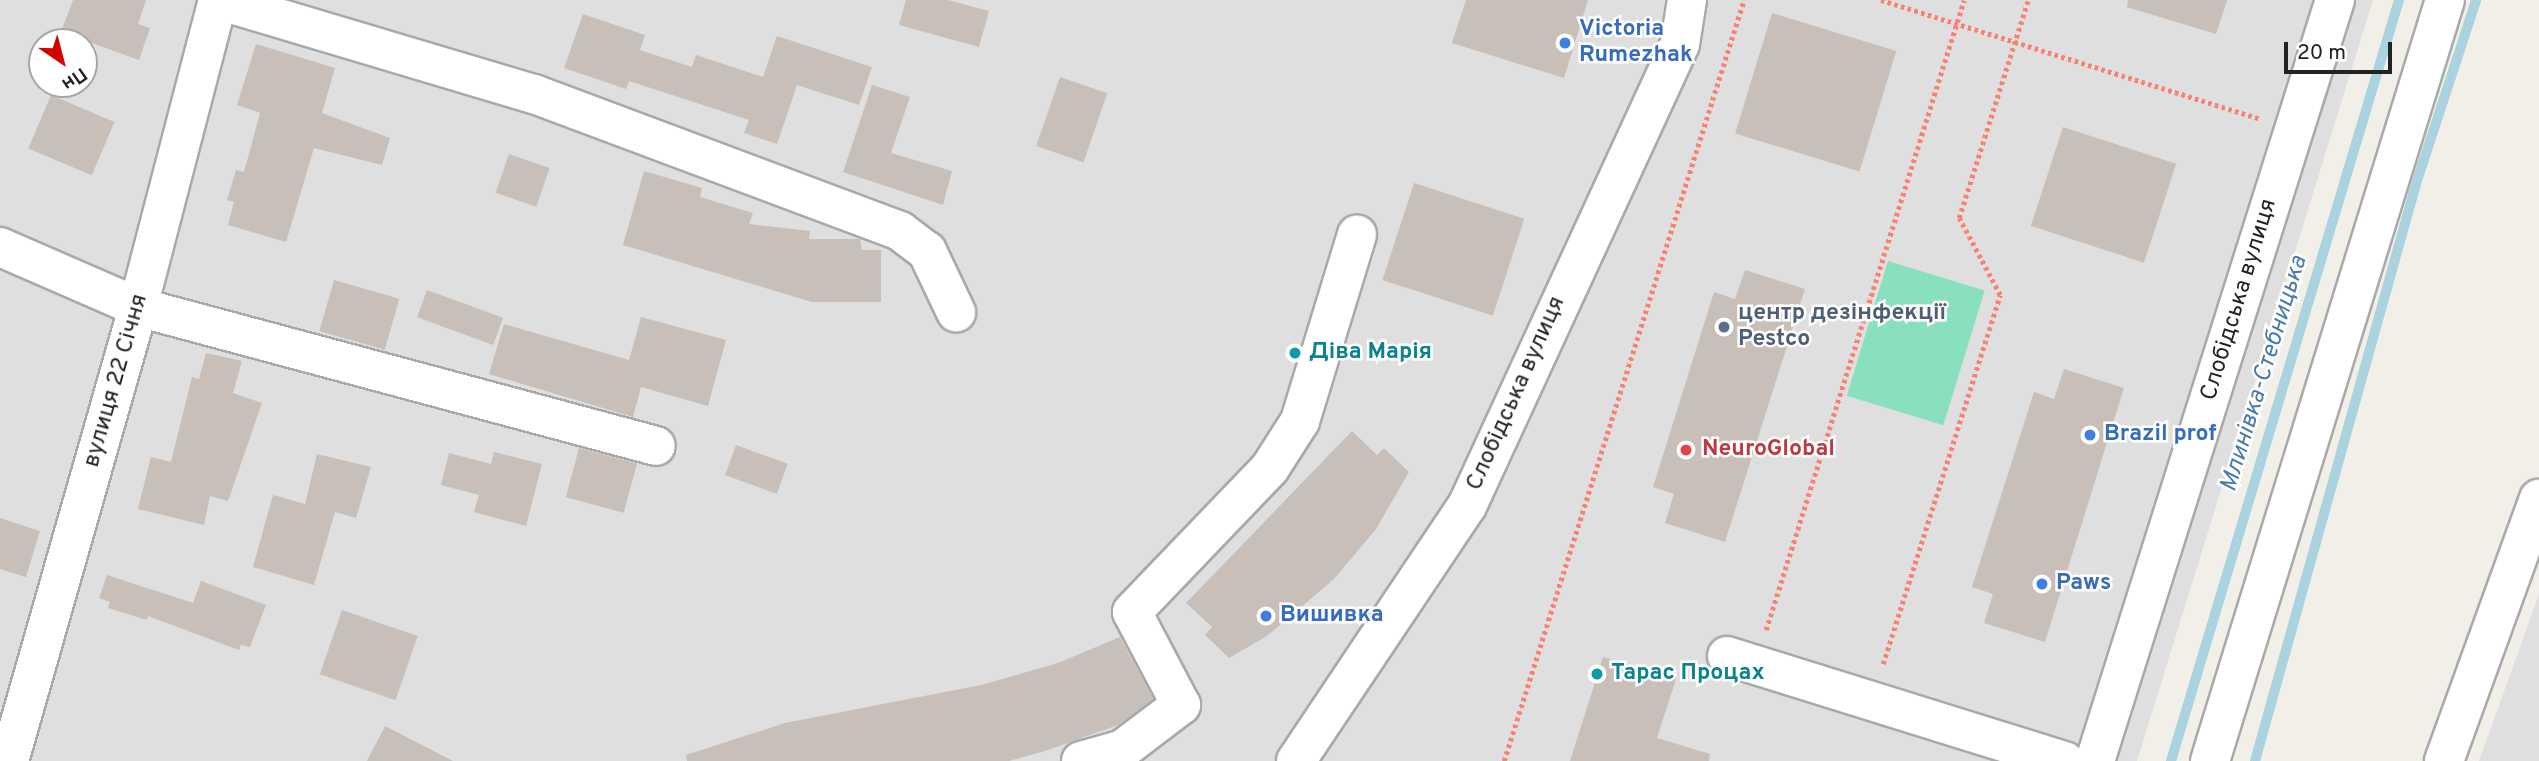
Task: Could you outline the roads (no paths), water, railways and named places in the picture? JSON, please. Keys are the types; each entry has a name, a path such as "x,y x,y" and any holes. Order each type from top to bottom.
{"street":[{"name":"вулиця 22 Січня","path":"9,761 138,307 218,0"},
{"path":"218,0 534,94 900,231 928,251 956,312"},
{"name":"Слобідська вулиця","path":"1296,761 1467,506 1680,44 1687,0"},
{"name":"Слобідська вулиця","path":"2095,761 2335,0"},
{"path":"2210,761 2445,0"},
{"path":"1081,761 1123,749 1181,705 1132,612 1270,468 1300,421 1357,234"},
{"path":"0,247 138,307 656,446"},
{"path":"2444,761 2539,499"},
{"path":"1741,660 2065,761"}],"waterway":[{"name":"Млинівка-Стебницька","path":"2171,761 2399,0"},
{"path":"2255,761 2416,184 2476,0"}],"place":[{"name":"Victoria Rumezhak","path":"1565,43"},
{"name":"центр дезінфекції Pestco","path":"1724,327"},
{"name":"Діва Марія","path":"1295,353"},
{"name":"Brazil prof","path":"2090,435"},
{"name":"NeuroGlobal","path":"1686,450"},
{"name":"Paws","path":"2042,584"},
{"name":"Вишивка","path":"1266,616"},
{"name":"Тарас Процах","path":"1597,674"}]}
